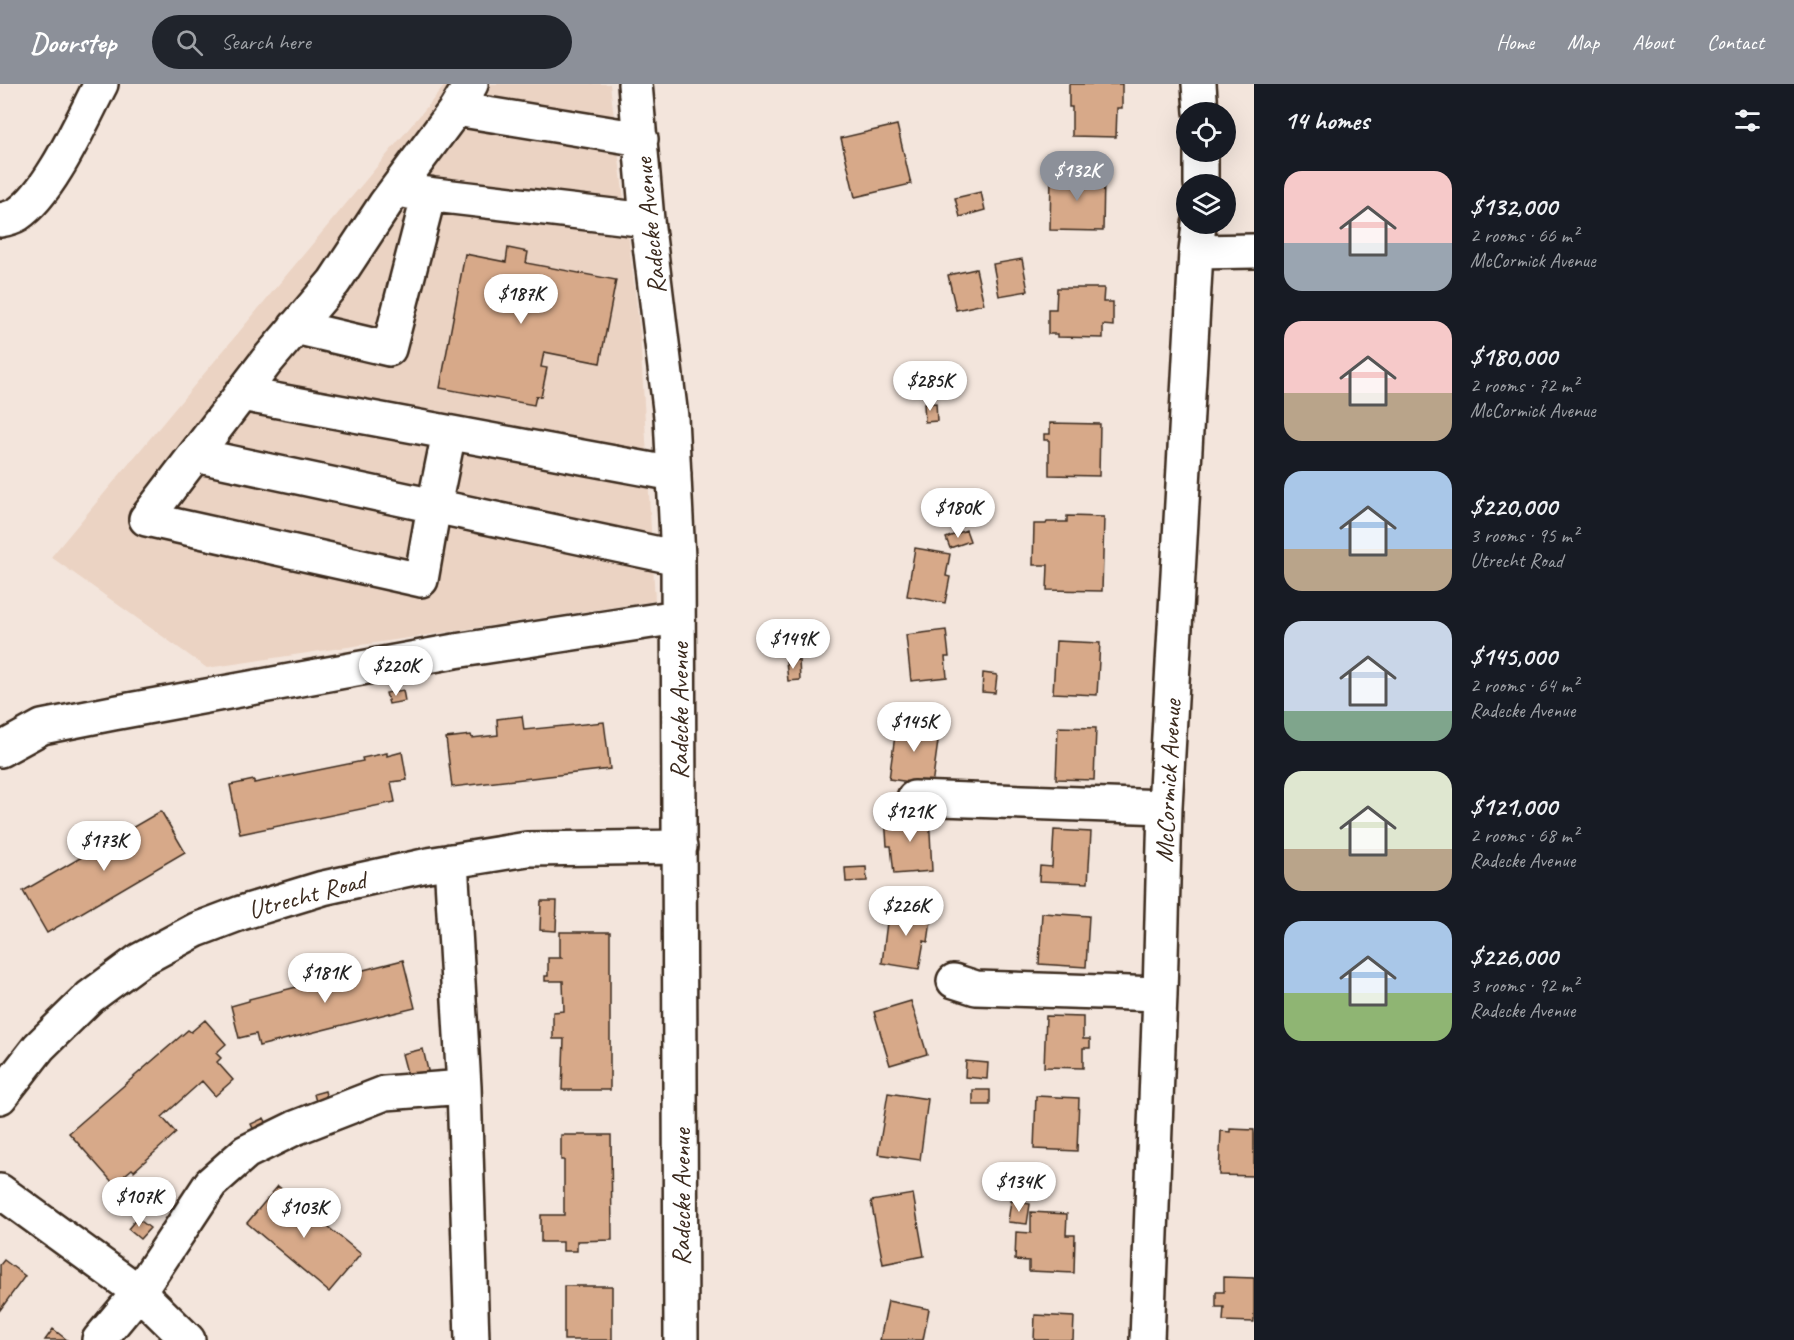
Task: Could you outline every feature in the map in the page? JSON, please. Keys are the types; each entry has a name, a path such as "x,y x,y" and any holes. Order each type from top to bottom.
{"street":[{"path":"0,220 15,216 30,204 63,157 101,84"},
{"name":"Radecke Avenue","path":"634,84 647,220 671,417 678,558 681,1340"},
{"path":"1199,84 1200,102"},
{"path":"449,433 421,580 146,519 241,394 334,282 395,190 463,96 641,139"},
{"path":"395,190 647,220"},
{"path":"295,327 389,349 429,194"},
{"path":"1198,238 1254,251"},
{"name":"McCormick Avenue","path":"1147,1340 1165,807 1198,238"},
{"path":"241,394 674,474"},
{"path":"195,454 678,558"},
{"path":"0,750 42,727 112,713 455,651 678,617"},
{"path":"914,798 1165,807"},
{"name":"Utrecht Road","path":"0,1097 39,1047 90,997 140,960 196,930 241,913 323,888 451,861 527,849 680,847"},
{"path":"451,861 464,1087 472,1340"},
{"path":"954,981 976,988 1160,994"},
{"path":"99,1340 139,1292 211,1183 246,1152 295,1128 385,1093 464,1087"},
{"path":"0,1191 139,1292 188,1340"}],"shaded area":[{"path":"446,84 610,84 640,332 655,601 207,668 51,557"}],"building":[{"path":"1069,84 1122,84 1122,108 1117,108 1116,137 1072,136"},
{"path":"897,125 911,184 855,197 841,138"},
{"path":"1051,174 1104,175 1103,231 1050,230"},
{"path":"981,192 985,210 960,217 955,198"},
{"path":"508,248 528,252 526,263 616,280 600,363 544,352 541,367 547,368 541,397 536,396 534,405 440,388 465,254 506,262"},
{"path":"1022,259 1028,291 999,296 993,264"},
{"path":"976,269 984,304 956,310 948,275"},
{"path":"1057,288 1104,288 1103,302 1113,302 1113,326 1103,325 1103,338 1057,337 1057,334 1048,334 1048,309 1056,309"},
{"path":"936,403 937,421 925,422 924,404"},
{"path":"1050,423 1100,424 1099,476 1049,475 1049,440 1044,440 1044,434 1050,434"},
{"path":"1067,516 1104,517 1102,591 1047,590 1048,565 1033,565 1034,524 1067,522"},
{"path":"966,530 970,541 950,548 946,538"},
{"path":"915,548 950,554 946,576 950,577 945,603 907,596"},
{"path":"946,630 949,657 945,657 947,677 911,681 906,635"},
{"path":"1056,641 1100,643 1097,695 1053,693"},
{"path":"799,660 800,680 788,681 786,661"},
{"path":"983,673 997,675 995,693 982,692"},
{"path":"403,690 405,701 389,704 386,693"},
{"path":"522,716 524,730 604,722 610,769 452,787 446,738 498,735 497,719"},
{"path":"897,721 940,727 932,785 889,779"},
{"path":"1058,727 1096,728 1094,780 1056,779"},
{"path":"402,752 407,780 391,782 395,802 240,834 230,785 254,780 254,783 363,761 362,758"},
{"path":"161,811 185,852 47,933 23,891"},
{"path":"929,814 932,871 894,874 891,846 887,846 885,817"},
{"path":"1054,830 1091,832 1088,883 1039,881 1040,866 1052,867"},
{"path":"866,867 867,881 846,882 845,868"},
{"path":"541,901 557,901 556,931 540,930"},
{"path":"889,906 932,913 928,942 924,941 919,969 882,963"},
{"path":"1042,913 1089,916 1086,967 1039,964"},
{"path":"560,932 610,932 610,1090 562,1090 564,1039 553,1039 553,1012 564,1011 563,981 545,981 545,976 548,976 548,958 562,958 560,956"},
{"path":"403,960 415,1008 259,1046 256,1034 239,1038 231,1006 249,1001 249,999"},
{"path":"911,1001 927,1054 890,1065 874,1012"},
{"path":"1046,1016 1083,1017 1083,1039 1090,1039 1090,1048 1083,1048 1083,1068 1044,1067"},
{"path":"205,1020 226,1044 216,1053 221,1058 217,1062 233,1080 215,1096 202,1081 162,1117 176,1133 134,1171 132,1169 114,1184 69,1133 188,1030 191,1032"},
{"path":"423,1049 430,1079 410,1084 402,1054"},
{"path":"966,1061 988,1063 987,1079 965,1077"},
{"path":"973,1090 990,1090 990,1105 973,1105"},
{"path":"325,1091 329,1107 318,1110 314,1094"},
{"path":"888,1093 928,1099 920,1160 878,1154"},
{"path":"1036,1096 1079,1098 1077,1151 1034,1149"},
{"path":"264,1118 270,1129 256,1135 251,1124"},
{"path":"1230,1129 1254,1130 1254,1176 1219,1175 1221,1131 1230,1132"},
{"path":"561,1135 611,1135 612,1240 577,1241 577,1251 563,1251 563,1242 541,1242 541,1215 564,1215 564,1160 561,1160"},
{"path":"278,1186 361,1254 329,1292 247,1223"},
{"path":"913,1194 924,1256 883,1264 871,1201"},
{"path":"1011,1201 1030,1204 1027,1224 1008,1222"},
{"path":"1031,1212 1067,1214 1066,1235 1075,1235 1074,1273 1029,1271 1029,1261 1015,1260 1016,1232 1031,1233"},
{"path":"137,1218 150,1228 140,1239 128,1229"},
{"path":"4,1260 25,1276 0,1310 0,1265"},
{"path":"1224,1277 1254,1278 1254,1322 1223,1321 1224,1307 1216,1307 1216,1292 1224,1292"},
{"path":"564,1286 612,1286 612,1340 564,1340"},
{"path":"888,1301 929,1309 923,1340 880,1340"},
{"path":"1035,1315 1074,1317 1073,1340 1034,1340"},
{"path":"53,1329 67,1340 45,1340"}]}
